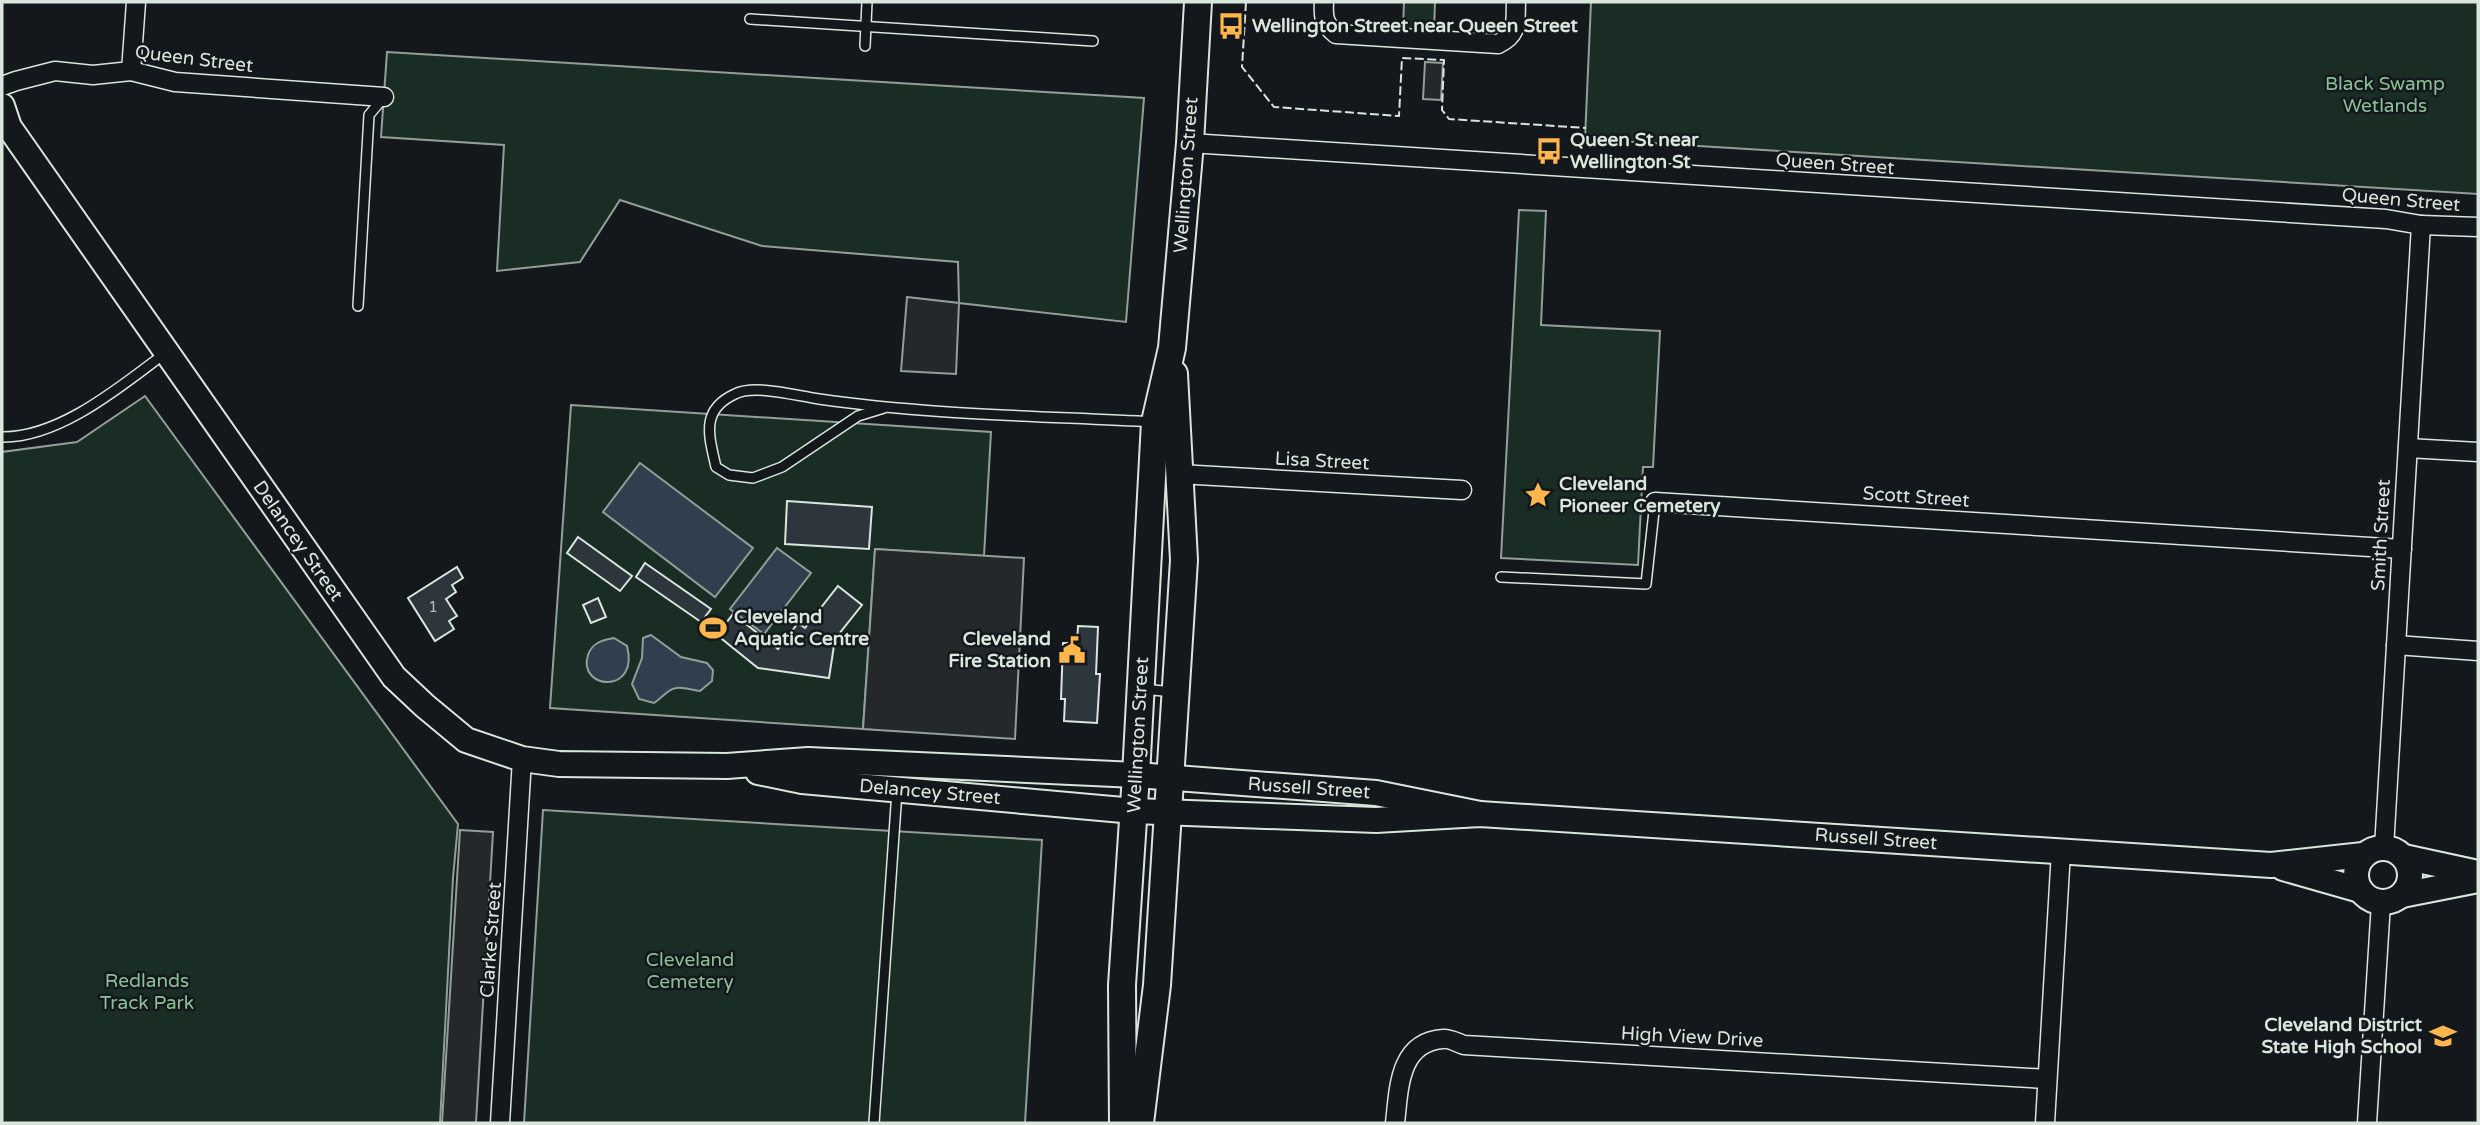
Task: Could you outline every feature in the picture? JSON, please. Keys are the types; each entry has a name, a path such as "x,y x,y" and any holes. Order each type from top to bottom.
{"main road":[{"name":"Wellington Street","path":"1140,1123 1157,985 1184,560 1172,348 1198,2"},
{"name":"Delancey Street","path":"2,106 9,127 394,677 466,740 522,759 559,764 727,766 808,760 1136,775"},
{"name":"Wellington Street","path":"1123,1123 1122,985 1155,422 1172,348"},
{"name":"Delancey Street","path":"727,766 802,781 1133,811"},
{"name":"Russell Street","path":"1136,775 1376,793 1480,814"},
{"name":"Russell Street","path":"1133,811 1376,820 1480,814 2271,864 2384,853 2478,873"},
{"path":"2384,853 2410,872 2407,889 2381,896 2356,882 2355,872 2384,853"},
{"name":"Russell Street","path":"2271,864 2381,896 2478,880"}],"street":[{"path":"131,71 136,2"},
{"path":"1324,2 1323,17 1328,27 1336,34 1498,44 1509,39 1514,31 1516,2"},
{"name":"Queen Street","path":"2,86 16,80 55,72 93,75 131,71 175,82 384,97"},
{"name":"Queen Street","path":"1189,143 2478,227"},
{"name":"Smith Street","path":"2384,853 2421,225"},
{"path":"2408,448 2478,452"},
{"name":"Lisa Street","path":"1179,474 1462,490"},
{"name":"Scott Street","path":"1655,502 2402,549"},
{"path":"2396,645 2478,651"},
{"name":"Clarke Street","path":"500,1123 522,759"},
{"path":"2045,1123 2061,851"},
{"path":"2367,1123 2381,896"},
{"name":"High View Drive","path":"1395,1123 1402,1070 1412,1053 1427,1044 1444,1039 1464,1045 2047,1079"}],"lane":[{"path":"865,46 867,2"},
{"path":"750,19 1093,41"},
{"path":"358,306 369,115 384,97"},
{"path":"2,437 17,437 35,432 101,401 165,352"},
{"path":"884,408 859,416 782,467 753,478 729,475 716,467 708,424 717,408 736,393 762,390 884,408 1155,422"},
{"name":"Scott Street","path":"1501,577 1646,583 1655,502"},
{"path":"1140,689 1174,692"},
{"path":"874,1123 898,765"},
{"path":"939,793 941,767"}],"green space":[{"path":"1404,2 1435,2 1434,31 1403,29"},
{"name":"Black Swamp Wetlands","path":"1591,2 2478,2 2478,194 1585,139"},
{"path":"387,52 1144,98 1126,322 959,303 958,262 762,246 620,200 580,262 497,271 504,145 381,137"},
{"path":"1519,210 1546,211 1541,325 1660,331 1653,467 1643,467 1638,565 1501,558"},
{"name":"Redlands Track Park","path":"145,396 458,824 440,1123 2,1123 2,452 77,442"},
{"name":"Cleveland Aquatic Centre","path":"571,405 991,432 984,556 875,549 863,729 550,708"},
{"name":"Cleveland Cemetery","path":"543,810 1042,840 1025,1123 524,1123"}],"shaded area":[{"path":"1425,62 1443,63 1441,100 1423,99"},
{"path":"907,297 959,303 956,374 901,371"},
{"path":"875,549 1024,558 1015,739 863,729"},
{"path":"460,830 493,832 476,1123 442,1123"}],"water":[{"path":"640,463 753,548 715,597 603,512"},
{"path":"777,548 811,573 764,634 730,609"},
{"path":"651,635 681,657 707,663 713,670 712,681 700,691 673,689 654,703 639,699 632,684 642,658 643,638"},
{"path":"614,638 627,646 629,662 625,673 617,680 599,680 591,675 587,667 588,655 598,643"}],"building":[{"path":"787,501 872,507 869,549 785,544"},
{"path":"578,537 632,576 620,591 567,553"},
{"path":"645,563 711,609 701,622 636,577"},
{"path":"457,567 463,578 452,585 456,592 446,599 457,616 449,621 454,629 435,641 408,598"},
{"path":"838,586 862,605 835,639 829,678 758,668 717,635 733,614 778,649 798,623 805,628"},
{"path":"598,598 606,617 591,623 583,605"},
{"path":"1078,626 1098,627 1096,674 1100,674 1097,723 1064,721 1065,699 1061,699 1063,643 1077,643"}],"fence":[{"path":"1246,2 1242,67 1274,107 1399,116 1402,58 1444,60 1442,110 1449,119 1586,128"}],"place":[{"name":"Wellington Street near Queen Street","path":"1231,26"},
{"name":"Queen St near Wellington St","path":"1549,151"},
{"name":"Cleveland Pioneer Cemetery","path":"1538,495"},
{"name":"Cleveland Aquatic Centre","path":"713,628"},
{"name":"Cleveland Fire Station","path":"1072,650"},
{"name":"Cleveland District State High School","path":"2443,1036"}]}
